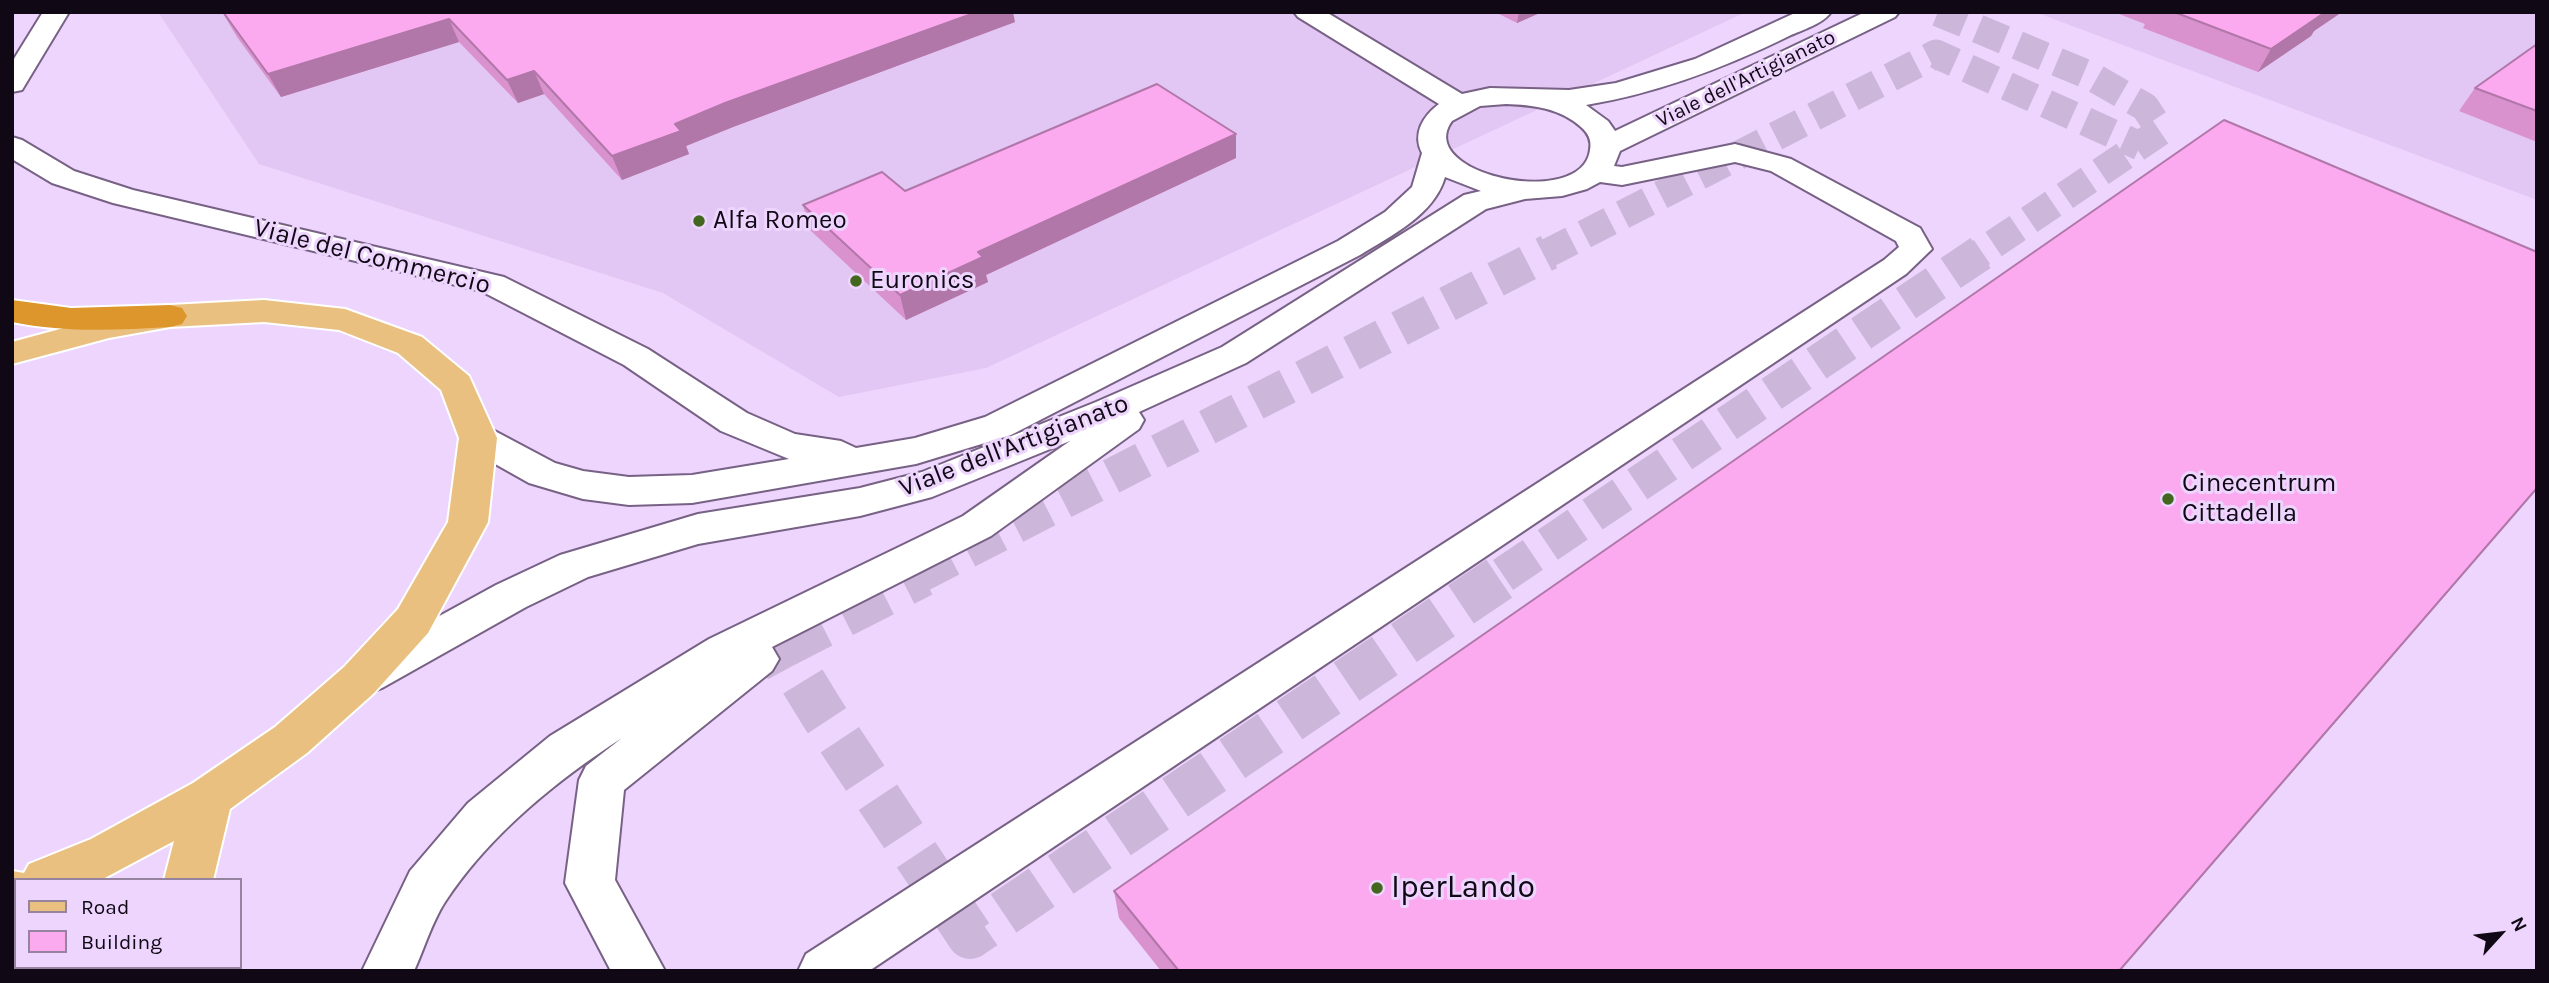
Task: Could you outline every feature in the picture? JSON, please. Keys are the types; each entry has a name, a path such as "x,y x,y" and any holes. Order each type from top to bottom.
{"highway":[{"path":"12,311 54,319 170,316"}],"main road":[{"path":"12,353 108,327 170,316 264,311 345,320 410,345 456,384 478,438 468,522 413,621 359,680 291,740 210,797 108,854 51,878"},
{"path":"189,878 210,797"}],"street":[{"path":"12,84 56,12"},
{"path":"1307,12 1459,104"},
{"name":"Viale dell'Artigianato","path":"1525,190 1472,179 1454,170 1437,153 1432,134 1436,123 1459,104 1502,95 1551,101 1643,86 1698,68 1818,12"},
{"name":"Viale dell'Artigianato","path":"359,680 511,596 573,566 698,529 860,502 932,483 1109,411 1234,355 1475,202 1525,190 1553,188 1577,182 1601,159 1886,12"},
{"name":"Viale dell'Artigianato","path":"1551,101 1591,119 1602,132 1601,159"},
{"name":"Viale del Commercio","path":"12,146 63,177 124,197 492,284 636,357 734,422 788,446 874,459"},
{"name":"Viale dell'Artigianato","path":"478,438 542,473 583,485 629,491 692,489 916,451 998,426 1349,248 1396,219 1426,190 1437,153"},
{"path":"824,971 1872,282 1916,249 1909,235 1781,165 1735,153 1622,176 1601,159"},
{"path":"388,971 426,887 485,818 566,750 724,651 976,526 1145,407 1209,366"},
{"path":"639,971 590,883 602,780 757,659"}],"shaded area":[{"path":"158,12 1746,12 986,368 839,397 663,293 259,164"},
{"path":"2035,12 2537,12 2537,200"}],"building":[{"path":"223,12 977,12 725,103 675,124 681,131 612,156 534,71 507,80 449,19 268,74"},
{"path":"2174,12 2323,12 2324,13 2271,49"},
{"path":"2537,44 2537,111 2475,88"},
{"path":"1157,84 1236,134 978,252 983,257 900,295 803,205 882,172 905,191"},
{"path":"2224,120 2537,252 2537,488 2119,971 1179,971 1114,891"}],"tunnel":[{"path":"1938,12 2091,76 2145,107 2161,131 2139,146"},
{"path":"1546,254 1936,54 2139,146"},
{"path":"1979,254 2139,146"},
{"path":"919,575 1549,252"},
{"path":"1503,575 1982,252"},
{"path":"781,646 922,574"},
{"path":"781,646 824,716 970,936 1506,574"},
{"path":"757,659 781,646"}],"place":[{"name":"Alfa Romeo","path":"699,221"},
{"name":"Euronics","path":"856,281"},
{"name":"Cinecentrum Cittadella","path":"2168,499"},
{"name":"IperLando","path":"1377,888"}]}
